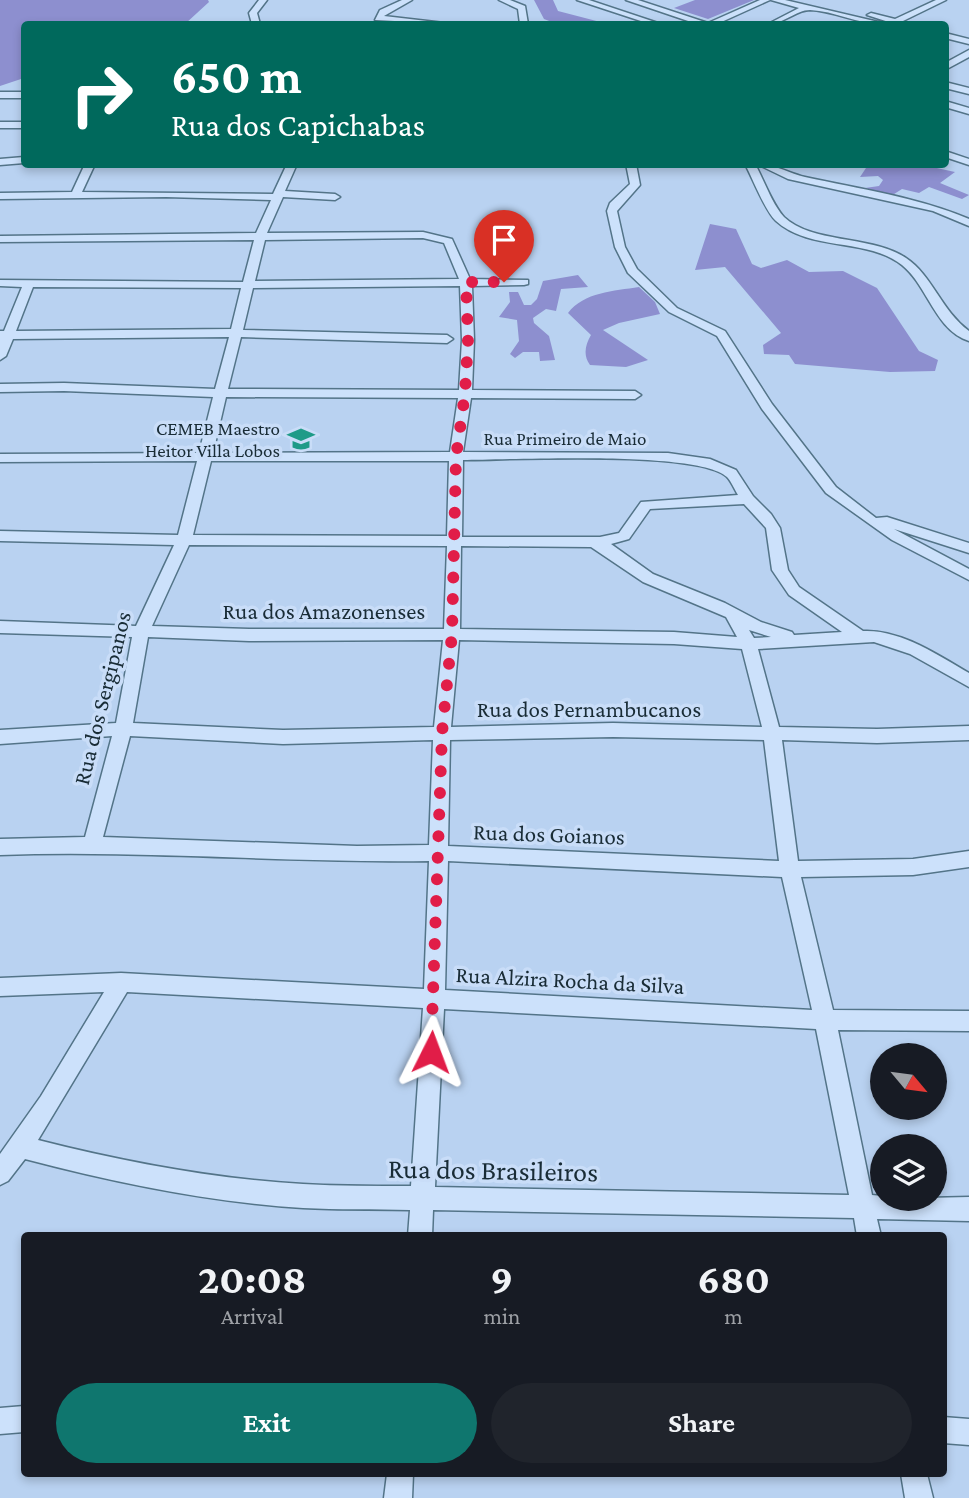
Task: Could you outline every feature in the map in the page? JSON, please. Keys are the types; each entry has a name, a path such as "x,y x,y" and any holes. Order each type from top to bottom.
{"street":[{"path":"255,21 253,13 263,0"},
{"path":"408,0 383,12 378,18 414,21"},
{"path":"503,0 522,8 524,21"},
{"path":"581,0 648,21"},
{"path":"630,0 651,3 697,21"},
{"path":"718,21 766,0"},
{"path":"775,0 810,3 891,21"},
{"path":"897,21 942,0"},
{"path":"629,15 651,3"},
{"path":"777,21 810,3 848,17 868,21"},
{"path":"839,21 848,17"},
{"path":"949,37 969,42"},
{"path":"949,65 969,53"},
{"path":"949,86 969,91"},
{"path":"0,95 21,94"},
{"path":"949,105 969,111"},
{"path":"0,125 21,125"},
{"path":"949,155 969,162"},
{"path":"0,160 21,160"},
{"path":"76,195 88,168"},
{"name":"Rua dos Sergipanos","path":"92,844 123,729 141,633 155,597 184,540 260,237 277,196 294,168"},
{"path":"632,168 635,185 614,205 612,211 626,263 638,279 667,306 720,334 767,406 831,490 860,514 923,552 969,575"},
{"path":"758,168 779,218 811,235 880,249 902,259 915,270 948,319 969,337"},
{"path":"761,168 936,209 969,223"},
{"path":"0,198 165,197 200,194"},
{"path":"0,198 200,194 335,197"},
{"path":"0,239 423,235 442,238 451,246 466,282 467,352 465,393 456,457 452,634 442,733 434,999 419,1232"},
{"path":"0,283 246,285 524,282"},
{"path":"0,356 5,335 29,284"},
{"path":"447,339 461,334 467,328"},
{"path":"5,335 236,333 447,339 454,341 467,352"},
{"path":"0,388 64,387 222,393 635,394"},
{"name":"Rua Primeiro de Maio","path":"0,458 668,457 705,462 724,468 737,480 748,499 773,528 780,570 785,581 807,602 857,635"},
{"path":"0,536 184,540 593,542 624,536 646,505 748,499"},
{"path":"860,514 969,548"},
{"path":"593,542 605,547 648,578 719,607 767,631 802,639"},
{"path":"733,616 749,644 772,732 790,869 825,1020 868,1232"},
{"name":"Rua dos Amazonenses","path":"0,627 141,633 661,638 749,644 857,635"},
{"path":"857,635 875,636 903,644 969,681"},
{"name":"Rua dos Pernambucanos","path":"0,737 123,729 283,737 613,730 877,736 969,733"},
{"name":"Rua dos Goianos","path":"0,847 92,844 331,854 440,853 790,869 914,867 969,859"},
{"path":"0,1173 20,1147 121,982"},
{"name":"Rua Alzira Rocha da Silva","path":"0,987 121,982 825,1020 969,1021"},
{"name":"Rua dos Brasileiros","path":"20,1147 120,1172 200,1185 303,1196 969,1209"},
{"path":"0,1420 21,1419"},
{"path":"947,1430 969,1432"},
{"path":"398,1498 400,1477"},
{"path":"915,1477 919,1498"}],"shaded area":[{"path":"0,0 209,2 188,21 21,21 21,79 0,86"},
{"path":"534,0 553,0 558,11 596,21 549,21 544,19"},
{"path":"695,0 754,0 708,19 674,8"},
{"path":"866,168 937,168 955,172 940,183 969,195 962,199 929,187 919,193 902,189 891,196 865,188 879,186 883,180 878,176 860,177"},
{"path":"710,224 736,229 752,264 761,268 787,260 809,272 843,271 877,288 919,351 938,360 935,371 890,372 795,364 789,355 764,354 763,345 781,333 725,267 695,270"},
{"path":"578,275 588,287 561,289 556,311 546,309 533,318 534,323 549,336 555,360 540,361 539,352 523,352 515,358 510,354 519,341 517,320 499,317 510,302 509,292 518,292 524,305 531,305 537,299 543,281"},
{"path":"639,287 655,302 660,314 619,323 603,330 648,360 626,367 590,365 586,350 591,335 568,313 591,297"}],"place":[{"name":"CEMEB Maestro Heitor Villa Lobos","path":"301,439"}],"route":[{"path":"431,1052 440,853 442,733 452,634 456,457 465,393 468,340 466,282 504,282"}]}
